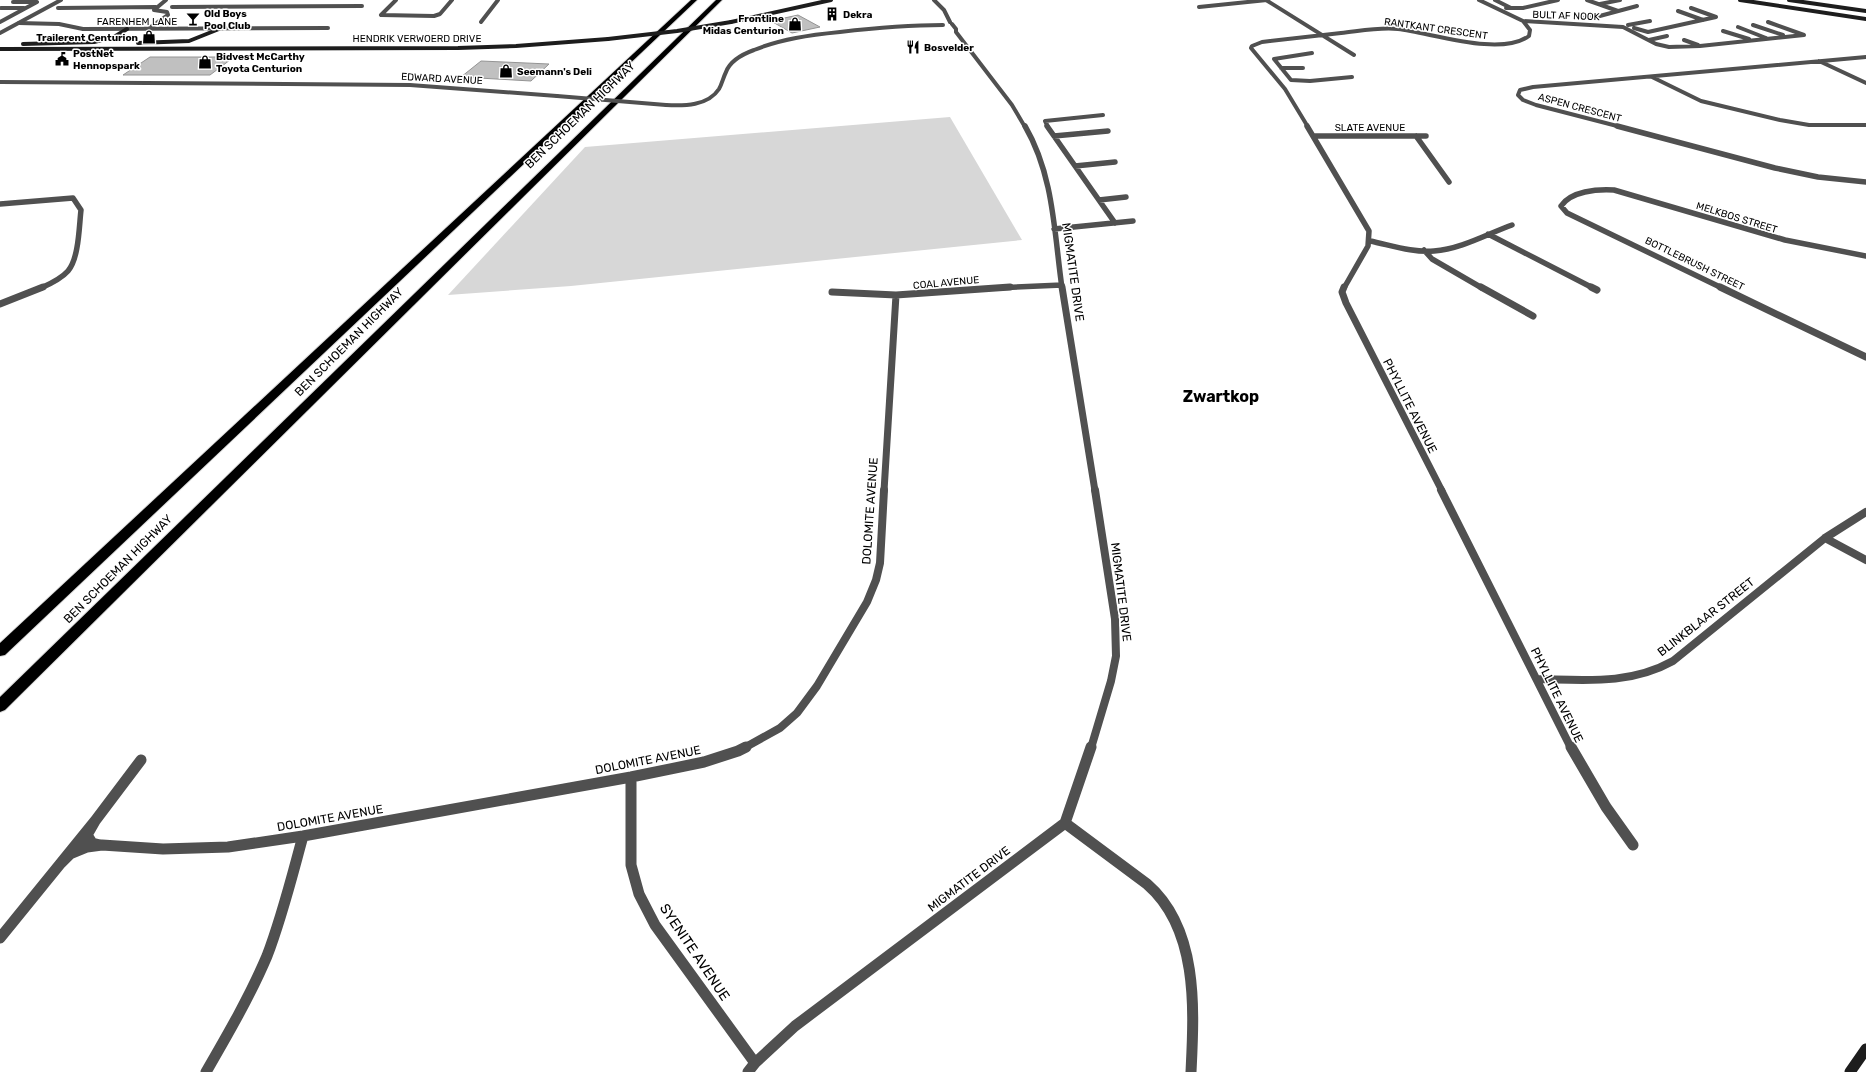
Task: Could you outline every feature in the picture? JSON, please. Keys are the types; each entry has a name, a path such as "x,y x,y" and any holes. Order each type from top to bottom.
{"highway":[{"name":"BEN SCHOEMAN HIGHWAY","path":"0,651 694,0"},
{"name":"BEN SCHOEMAN HIGHWAY","path":"2,705 719,0"}],"main road":[{"name":"HENDRIK VERWOERD DRIVE","path":"729,21 820,0"},
{"name":"HENDRIK VERWOERD DRIVE","path":"0,49 458,48 523,45 671,31 729,21 831,0"},
{"path":"1740,0 1866,19"},
{"path":"1789,0 1866,11"},
{"path":"12,44 94,42 114,37 127,29"},
{"path":"105,45 185,43 197,40 219,29"},
{"path":"212,33 206,41 212,45"},
{"name":"HENDRIK VERWOERD DRIVE","path":"0,44 503,44 607,38"},
{"path":"1850,1072 1866,1049"}],"street":[{"path":"0,29 54,0"},
{"path":"0,33 61,0"},
{"path":"58,8 156,7 166,0"},
{"path":"256,7 265,0"},
{"path":"396,0 381,16 434,16 440,14 452,0"},
{"path":"481,22 498,0"},
{"name":"MIGMATITE DRIVE","path":"928,0 939,12 943,24 956,32"},
{"name":"MIGMATITE DRIVE","path":"748,1072 755,1063 795,1026 1065,823 1101,717 1116,656 1115,619 1062,285 1048,182 1035,144 1012,105 956,32 956,29 944,10 934,0"},
{"path":"1199,7 1267,0 1354,55"},
{"path":"1480,0 1523,21"},
{"path":"1495,0 1511,8"},
{"path":"1499,9 1523,8 1558,0"},
{"path":"1587,0 1618,11"},
{"path":"1599,4 1620,0"},
{"path":"0,9 14,1 37,2 0,22"},
{"path":"172,7 362,6"},
{"path":"1574,18 1596,17 1637,6"},
{"path":"148,29 168,13 155,10 156,7"},
{"path":"0,9 27,8"},
{"path":"1592,24 1606,22 1628,25 1648,32 1716,17 1691,8"},
{"path":"1678,12 1703,20"},
{"path":"0,29 19,23 28,14"},
{"path":"0,15 13,15"},
{"path":"1581,18 1585,23"},
{"name":"RANTKANT CRESCENT","path":"1321,35 1391,28 1467,43 1497,44 1521,41 1529,36 1530,30 1523,21"},
{"name":"BULT AF NOOK","path":"1523,21 1585,23 1623,27 1648,40 1669,47 1700,46 1804,35 1768,22"},
{"path":"1628,25 1650,21"},
{"name":"FARENHEM LANE","path":"19,23 59,24 83,29 328,28"},
{"name":"EDWARD AVENUE","path":"0,82 410,84 666,105 689,104 709,98 720,88 730,64 746,54 773,43 830,33 951,23"},
{"path":"1753,25 1788,37"},
{"path":"1738,27 1767,38"},
{"path":"1723,31 1752,40"},
{"path":"1321,35 1262,42 1252,46 1252,51 1276,78 1314,136 1366,224 1369,231 1370,241 1424,250 1440,250 1512,226"},
{"path":"1648,40 1667,36"},
{"path":"1684,40 1700,46"},
{"path":"1312,53 1275,58 1281,68 1292,80 1310,81 1352,77"},
{"name":"ASPEN CRESCENT","path":"1866,57 1532,87 1520,90 1518,95 1523,100 1536,105 1767,166 1818,177 1866,182"},
{"path":"1818,61 1866,83"},
{"path":"1281,68 1303,68"},
{"path":"1651,76 1684,94 1701,101 1780,120 1809,125 1866,125"},
{"path":"1276,78 1288,77"},
{"path":"1103,115 1045,121 1045,123 1115,223"},
{"path":"1054,136 1108,131"},
{"name":"SLATE AVENUE","path":"1314,136 1426,136"},
{"path":"1416,136 1449,182"},
{"path":"1075,166 1115,162"},
{"name":"MELKBOS STREET","path":"1605,189 1628,193 1784,240 1866,256"},
{"name":"BOTTLEBRUSH STREET","path":"1605,189 1592,191 1566,200 1562,204 1562,208 1566,213 1866,357"},
{"path":"1098,200 1126,197"},
{"path":"0,204 73,198 81,210 74,259 69,271 52,282 0,304"},
{"path":"1054,229 1133,221"},
{"path":"1488,234 1597,290"},
{"name":"PHYLLITE AVENUE","path":"1370,241 1344,287 1342,292 1344,298 1464,537 1538,679 1575,755 1606,807 1633,845"},
{"path":"1424,250 1432,259 1533,316"},
{"name":"COAL AVENUE","path":"832,292 896,295 1014,286 1062,285"},
{"name":"DOLOMITE AVENUE","path":"61,863 77,850 86,847 102,846 163,849 228,847 303,836 631,777 704,762 738,751 780,728 797,713 817,686 864,608 876,580 880,563 896,295"},
{"name":"BLINKBLAAR STREET","path":"1538,679 1623,678 1651,672 1673,661 1825,538 1866,512"},
{"path":"1825,538 1866,560"},
{"path":"0,938 95,821 142,760"},
{"name":"SYENITE AVENUE","path":"631,777 631,866 639,894 655,925 755,1063"},
{"path":"95,821 88,835 92,843 102,846"},
{"path":"1065,823 1136,875 1154,891 1169,909 1183,944 1191,989 1193,1026 1191,1072"},
{"path":"206,1072 231,1030 273,939 303,836"}],"shaded area":[{"path":"950,117 1022,240 571,286 448,295 585,147"}],"building":[{"name":"Frontline Midas Centurion","path":"798,15 820,27 792,33 771,21"},
{"name":"Bidvest McCarthy Toyota Centurion","path":"150,57 234,57 210,75 123,75"},
{"name":"Seemann's Deli","path":"481,61 549,64 531,81 461,77"}],"place":[{"name":"Dekra","path":"832,14"},
{"name":"Old Boys Pool Club","path":"193,19"},
{"name":"Frontline Midas Centurion","path":"795,24"},
{"name":"Trailerent Centurion","path":"149,37"},
{"name":"Bosvelder","path":"913,47"},
{"name":"PostNet Hennopspark","path":"62,59"},
{"name":"Bidvest McCarthy Toyota Centurion","path":"205,62"},
{"name":"Seemann's Deli","path":"506,71"}],"district":[{"name":"Zwartkop","path":"1221,396"}]}
